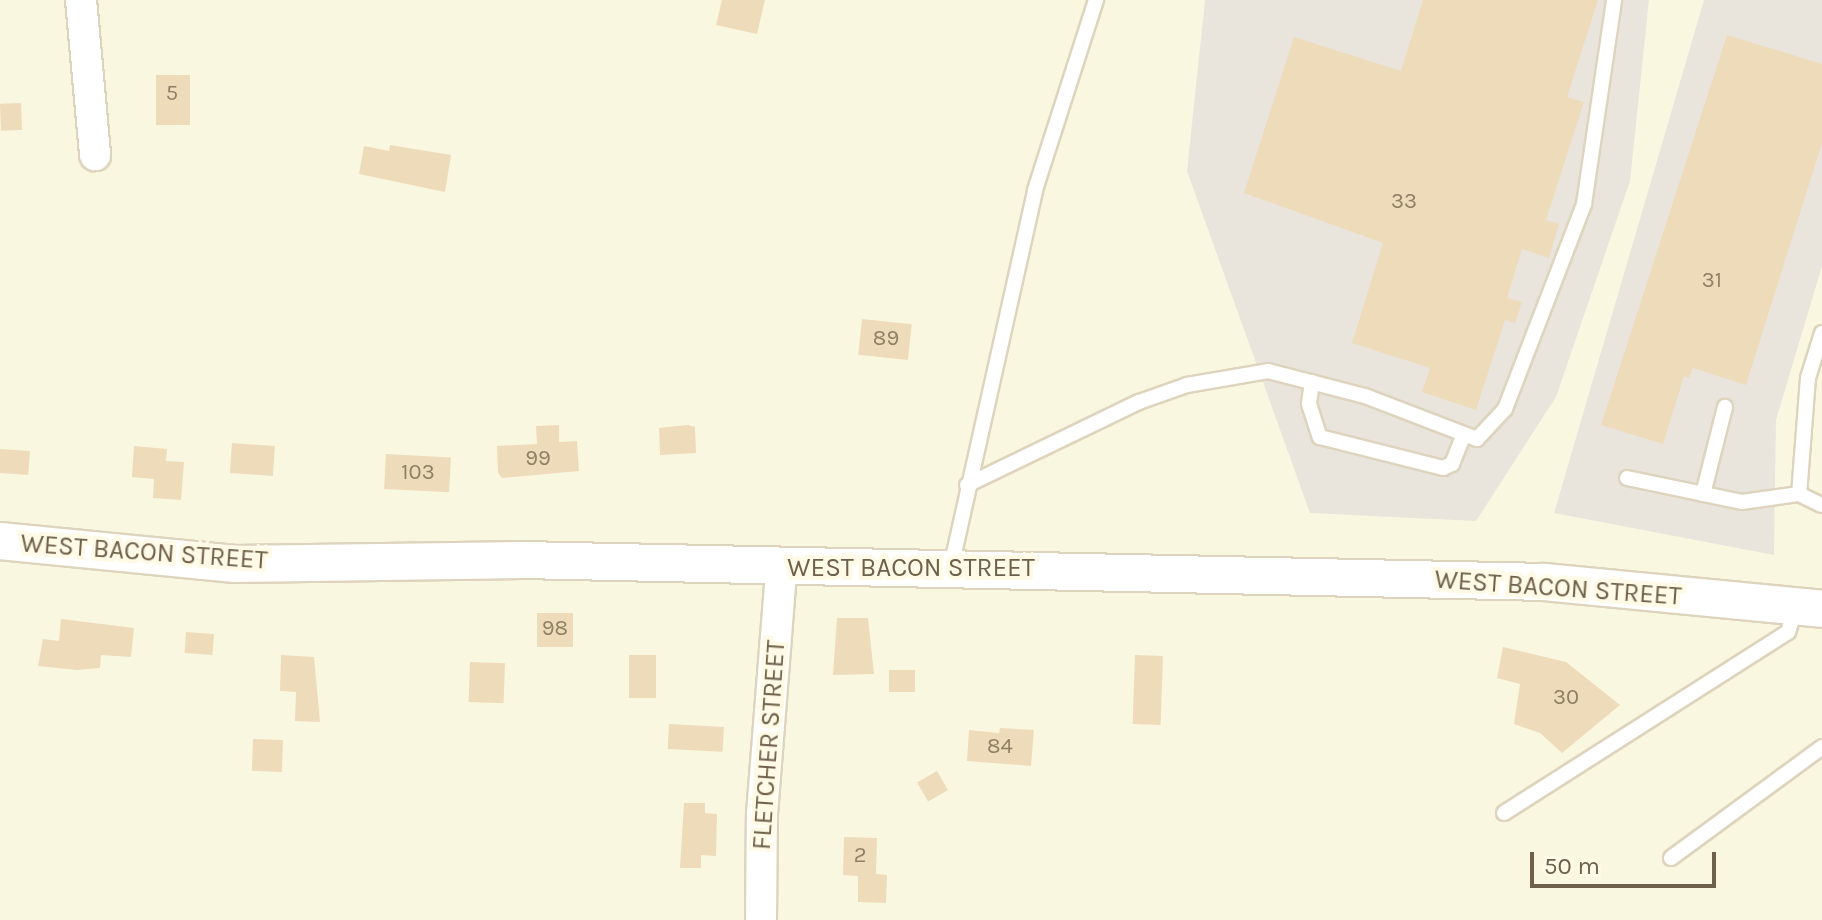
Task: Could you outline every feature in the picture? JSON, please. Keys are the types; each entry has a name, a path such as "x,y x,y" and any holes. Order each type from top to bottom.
{"street":[{"path":"81,0 95,155"},
{"name":"WEST BACON STREET","path":"0,541 235,564 522,560 781,570 951,567 1544,582 1809,609"},
{"name":"FLETCHER STREET","path":"761,920 762,814 781,570"}],"lane":[{"path":"951,567 1035,190 1096,0"},
{"path":"967,485 1187,385 1268,371 1312,382 1477,439 1505,409 1584,204 1614,0"},
{"path":"1799,494 1808,378 1822,333"},
{"path":"1312,382 1309,404 1320,437 1443,468 1452,464 1464,434"},
{"path":"1703,494 1725,407"},
{"path":"1627,478 1742,502 1799,494 1822,505"},
{"path":"1504,813 1788,632 1809,609"},
{"path":"1671,858 1822,747"}],"shaded area":[{"path":"1205,0 1649,0 1630,181 1556,397 1476,521 1310,513 1187,171"},
{"path":"1704,0 1822,0 1822,266 1776,420 1774,555 1554,513"}],"building":[{"path":"722,0 765,0 757,34 716,25"},
{"path":"1423,0 1598,0 1567,97 1584,102 1546,220 1559,224 1549,258 1522,249 1507,298 1522,302 1515,323 1505,320 1476,410 1422,392 1430,368 1352,343 1383,243 1244,193 1294,37 1401,71"},
{"path":"1727,35 1822,64 1822,143 1746,385 1693,368 1689,378 1684,376 1663,444 1601,425"},
{"path":"156,75 190,75 190,125 156,125"},
{"path":"21,103 22,130 1,131 0,104"},
{"path":"390,145 451,155 445,192 359,174 364,146 389,151"},
{"path":"862,319 912,324 908,360 858,355"},
{"path":"559,425 559,442 577,441 579,471 502,478 498,473 497,446 537,444 536,426"},
{"path":"695,427 696,453 660,455 659,428"},
{"path":"232,443 275,446 273,476 230,473"},
{"path":"134,446 167,449 166,461 184,462 181,500 153,498 154,479 132,477"},
{"path":"0,449 30,451 28,475 0,473"},
{"path":"386,454 451,457 449,492 384,489"},
{"path":"537,613 573,613 573,647 537,647"},
{"path":"837,618 868,618 874,674 833,675"},
{"path":"61,619 134,628 131,657 101,655 100,668 77,670 38,666 43,639 59,641"},
{"path":"186,632 214,634 212,655 185,653"},
{"path":"1503,647 1566,662 1620,705 1562,753 1540,733 1514,724 1520,684 1497,678"},
{"path":"281,655 314,657 320,722 295,721 296,692 280,691"},
{"path":"629,655 656,655 656,698 629,698"},
{"path":"1135,655 1163,656 1161,725 1133,724"},
{"path":"470,662 505,663 504,703 469,702"},
{"path":"889,670 915,670 915,692 889,692"},
{"path":"669,724 724,727 723,752 668,749"},
{"path":"1000,728 1034,730 1031,766 967,761 969,730 999,733"},
{"path":"253,739 283,740 282,772 252,771"},
{"path":"937,771 948,790 928,802 917,782"},
{"path":"684,803 705,803 705,813 717,814 716,856 701,855 701,868 680,868"},
{"path":"844,837 877,838 876,874 887,875 886,903 858,902 858,876 843,875"}]}
